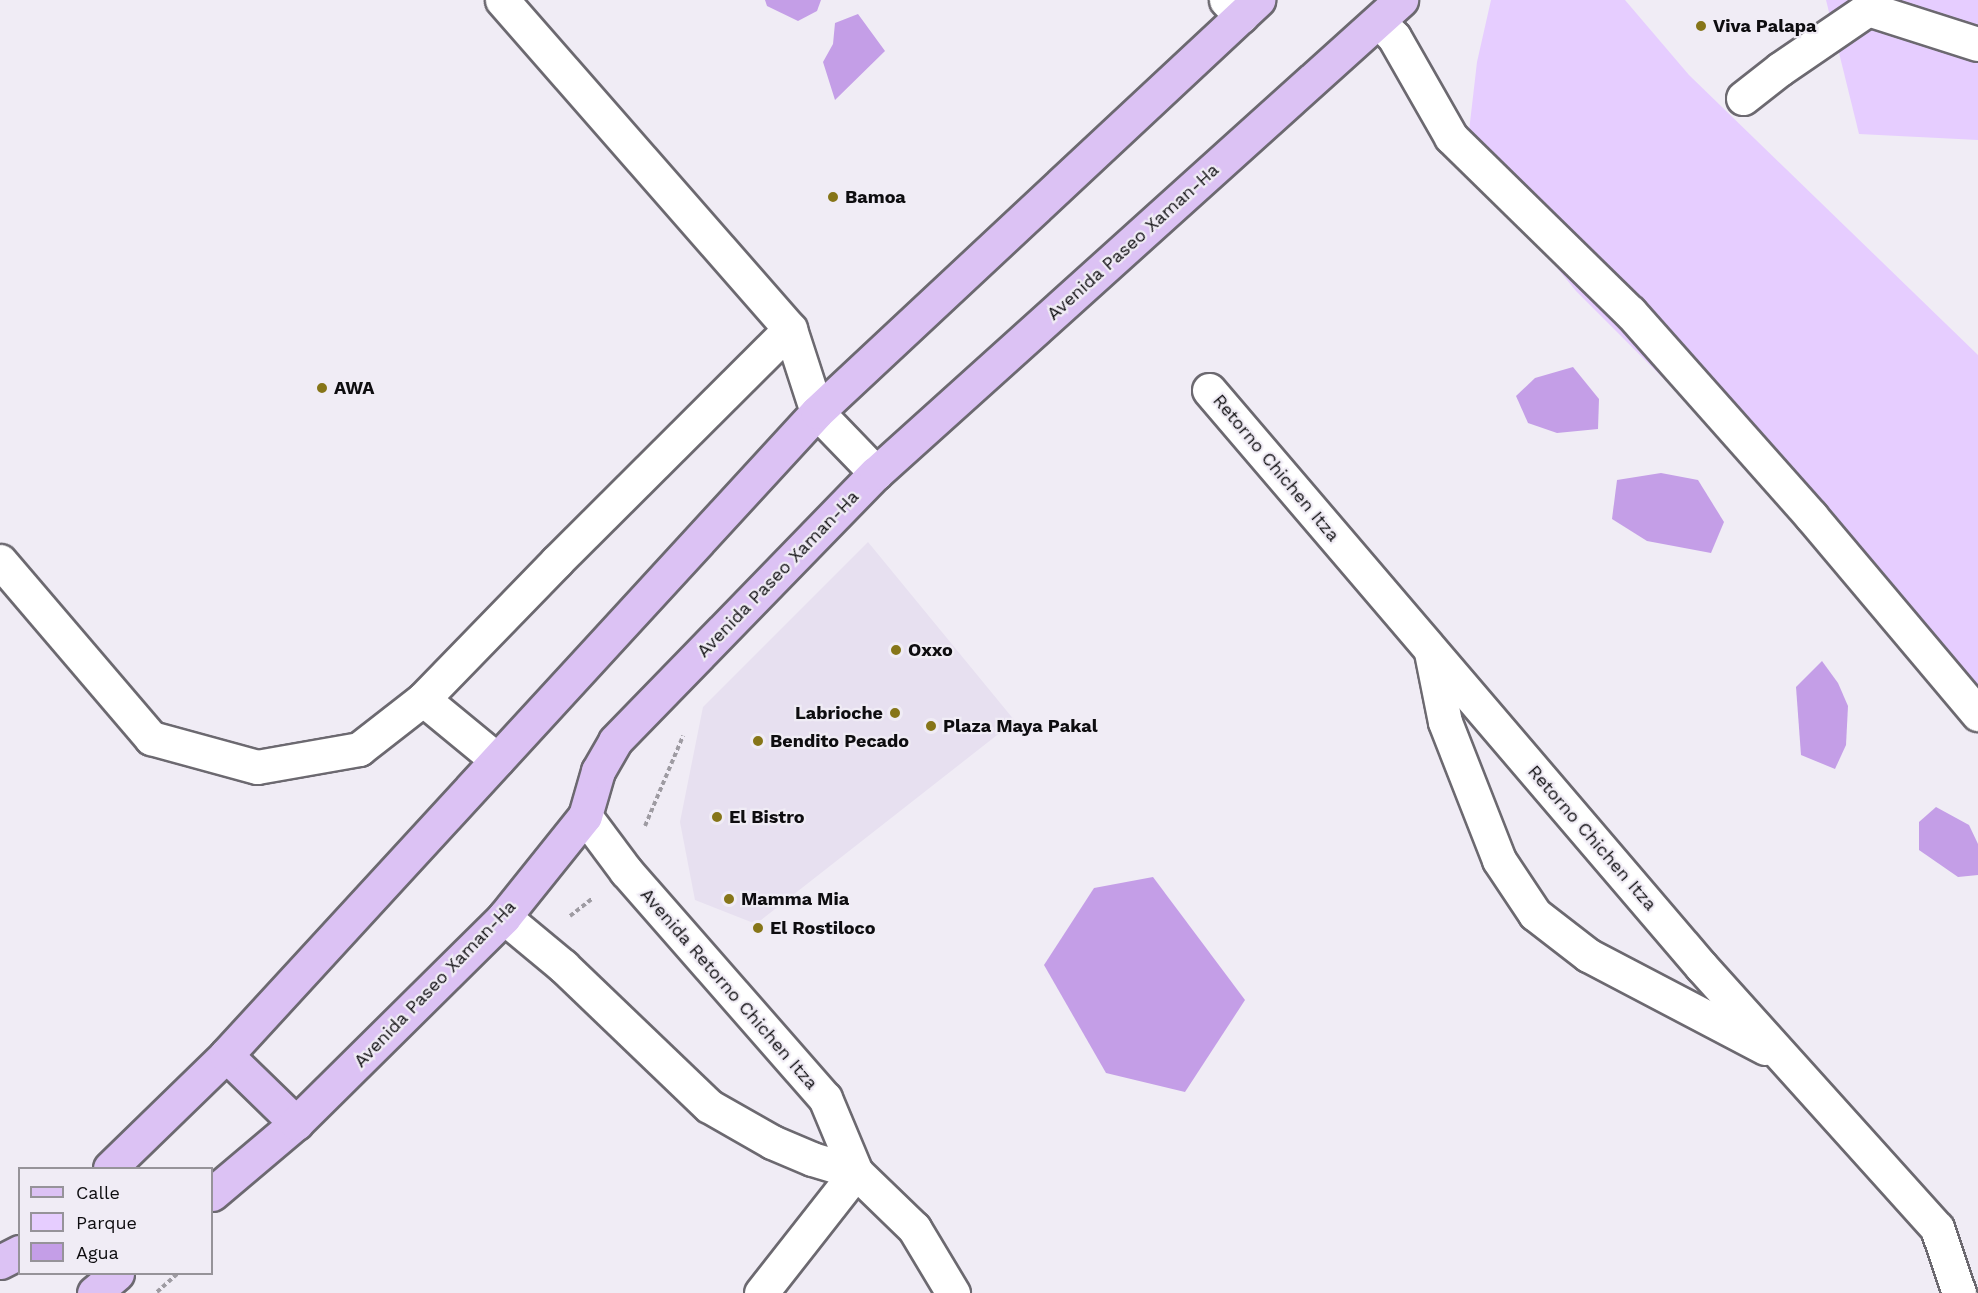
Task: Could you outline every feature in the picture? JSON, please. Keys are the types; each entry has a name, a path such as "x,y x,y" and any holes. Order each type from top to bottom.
{"main road":[{"path":"111,1167 226,1055 817,412 1242,5"},
{"name":"Avenida Paseo Xaman-Ha","path":"213,1193 296,1123 504,917 585,816 598,771 615,741 876,473 1390,11"},
{"path":"226,1055 296,1123"},
{"path":"0,1262 18,1253"},
{"path":"94,1293 116,1275"}],"street":[{"path":"502,0 790,329 817,412 876,473"},
{"path":"1743,98 1780,69 1868,9 1978,44"},
{"path":"1390,11 1394,37 1451,137 1630,312 1811,516 1978,714"},
{"path":"0,561 151,738 257,767 359,749 423,699 557,561 790,329"},
{"name":"Retorno Chichen Itza","path":"1209,390 1783,1058 1937,1228 1959,1293"},
{"path":"1431,650 1445,722 1499,860 1535,914 1588,955 1783,1058"},
{"path":"423,699 497,760"},
{"name":"Avenida Retorno Chichen Itza","path":"585,816 626,871 825,1098 856,1172 914,1228 952,1293"},
{"name":"Avenida Retorno Chichen Itza","path":"504,917 537,943 709,1106 772,1143 812,1159 856,1172"},
{"path":"761,1293 856,1172"}],"path":[{"path":"537,943 626,871 683,735"},
{"path":"156,1293 176,1275"}],"shaded area":[{"path":"868,542 1015,721 756,924 695,900 680,822 703,707"}],"green space":[{"path":"1491,0 1625,0 1689,75 1978,355 1978,734 1760,475 1576,291 1466,157 1477,62"},
{"path":"1826,0 1978,0 1978,140 1859,134"}],"water":[{"path":"765,0 821,0 817,11 798,21 767,6"},
{"path":"858,14 885,51 835,100 823,62 833,44 835,23"},
{"path":"1573,367 1599,399 1598,429 1557,433 1528,423 1516,396 1535,378"},
{"path":"1661,473 1698,480 1724,522 1711,553 1647,541 1612,519 1617,480"},
{"path":"1822,661 1838,683 1848,706 1846,745 1835,769 1801,755 1796,687"},
{"path":"1936,807 1969,825 1978,844 1978,875 1958,877 1919,850 1919,822"},
{"path":"1153,877 1245,1000 1185,1092 1106,1073 1044,965 1094,888"}],"place":[{"name":"Viva Palapa","path":"1701,26"},
{"name":"Bamoa","path":"833,197"},
{"name":"AWA","path":"322,388"},
{"name":"Oxxo","path":"896,650"},
{"name":"Labrioche","path":"895,713"},
{"name":"Plaza Maya Pakal","path":"931,726"},
{"name":"Bendito Pecado","path":"758,741"},
{"name":"El Bistro","path":"717,817"},
{"name":"Mamma Mia","path":"729,899"},
{"name":"El Rostiloco","path":"758,928"}]}
